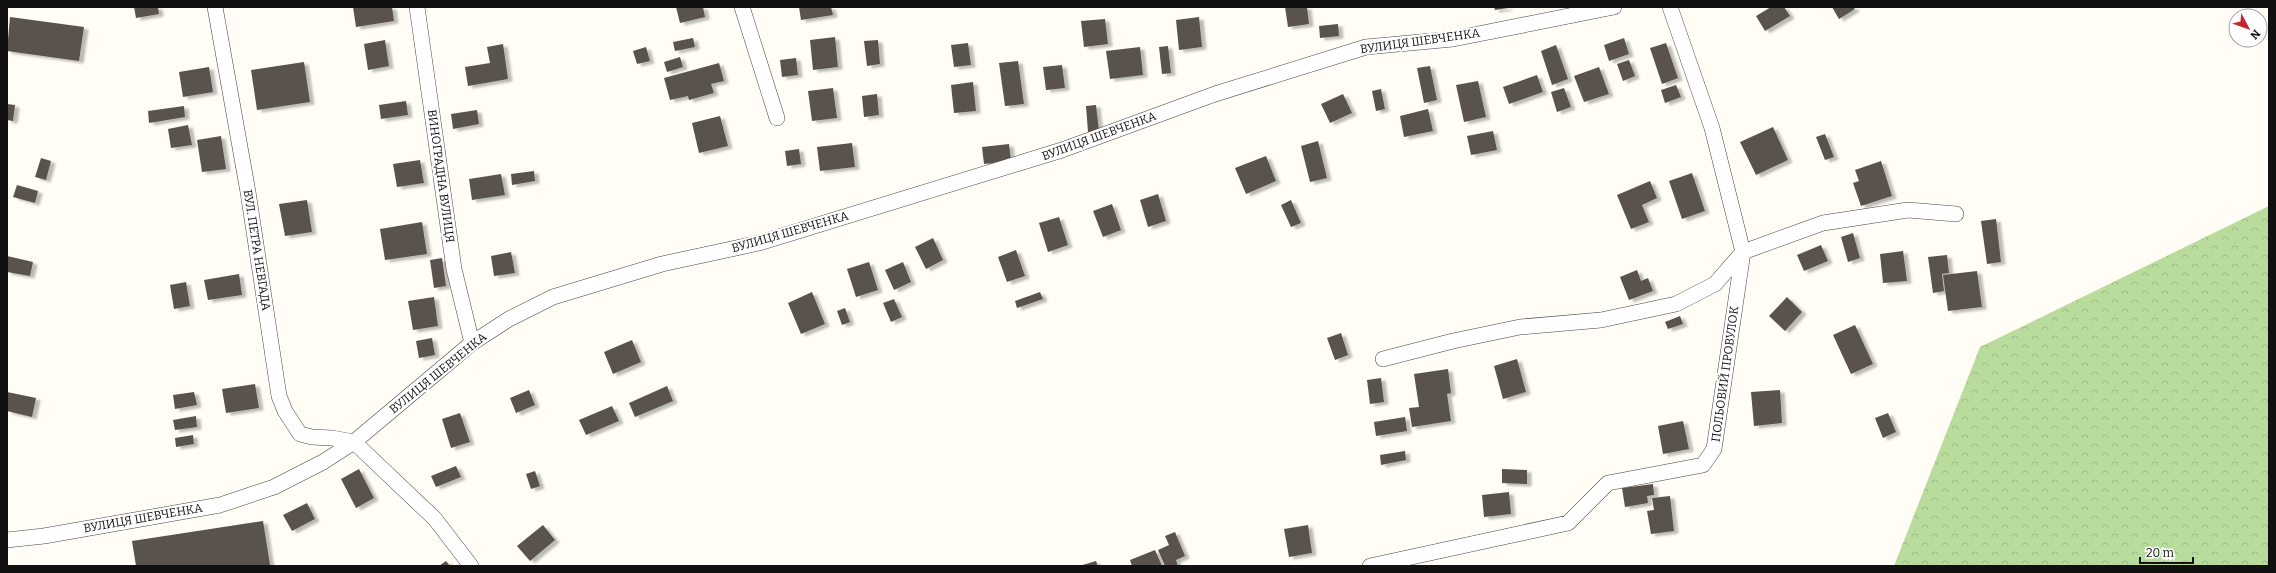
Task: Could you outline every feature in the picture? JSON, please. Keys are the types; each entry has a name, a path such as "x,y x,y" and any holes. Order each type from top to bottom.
{"street":[{"name":"ВУЛ. ПЕТРА НЕВГАДА","path":"215,7 248,192 279,396 285,411 300,434 312,438 332,438 354,442"},
{"name":"ВИНОГРАДНА ВУЛИЦЯ","path":"417,7 454,270 472,344"},
{"path":"742,7 777,118"},
{"name":"ВУЛИЦЯ ШЕВЧЕНКА","path":"7,540 44,536 220,505 274,487 323,462 354,442 472,344 509,319 553,297 662,264 759,243 1062,150 1215,94 1366,47 1453,39 1614,7"},
{"name":"ПОЛЬОВИЙ ПРОВУЛОК","path":"1370,566 1568,524 1608,483 1704,465 1714,449 1743,252 1712,128 1670,7"},
{"path":"1383,359 1453,341 1520,327 1601,320 1676,304 1714,284 1743,252 1823,223 1908,210 1956,214"},
{"path":"354,442 435,519 471,566"}],"green space":[{"path":"2269,206 2269,566 1894,566 1980,347"}],"building":[{"path":"134,7 158,7 159,14 136,18"},
{"path":"353,7 392,7 394,21 356,27"},
{"path":"676,7 703,7 705,17 680,23"},
{"path":"799,7 831,7 833,15 801,20"},
{"path":"1285,7 1307,7 1309,24 1288,27"},
{"path":"1494,7 1508,7 1508,8 1495,10"},
{"path":"1771,7 1784,7 1790,16 1765,31 1756,16"},
{"path":"1832,7 1853,7 1855,9 1839,19"},
{"path":"10,17 84,27 79,61 7,51"},
{"path":"1199,17 1202,47 1179,50 1176,20"},
{"path":"1105,19 1108,44 1084,47 1081,21"},
{"path":"1338,24 1339,36 1320,38 1319,26"},
{"path":"835,37 838,67 813,70 810,40"},
{"path":"693,38 695,47 675,51 673,42"},
{"path":"1624,38 1629,54 1609,61 1604,45"},
{"path":"385,40 389,66 368,70 364,44"},
{"path":"878,40 880,64 867,66 864,41"},
{"path":"968,43 971,65 954,67 951,45"},
{"path":"1666,43 1678,78 1662,84 1650,48"},
{"path":"503,44 508,79 468,86 465,67 490,63 487,47"},
{"path":"1556,45 1568,79 1552,85 1541,51"},
{"path":"1168,46 1171,73 1162,74 1159,47"},
{"path":"646,47 650,61 637,64 633,51"},
{"path":"1140,47 1143,75 1110,79 1106,51"},
{"path":"680,57 683,67 667,72 664,62"},
{"path":"796,58 798,75 782,77 780,60"},
{"path":"1629,60 1635,76 1623,81 1617,64"},
{"path":"1018,61 1024,104 1005,106 999,63"},
{"path":"304,62 310,102 257,110 251,70"},
{"path":"719,63 724,81 711,84 714,93 689,100 688,96 670,100 664,78"},
{"path":"1062,65 1065,88 1046,90 1043,67"},
{"path":"1430,66 1437,100 1424,103 1417,68"},
{"path":"209,67 213,92 183,97 179,72"},
{"path":"1599,67 1609,94 1584,102 1574,76"},
{"path":"1537,75 1543,92 1509,104 1503,87"},
{"path":"1478,81 1486,117 1464,122 1456,85"},
{"path":"973,82 976,111 954,113 951,85"},
{"path":"1676,85 1681,97 1665,103 1661,90"},
{"path":"833,88 837,118 812,121 808,91"},
{"path":"1564,88 1571,107 1557,112 1551,92"},
{"path":"1381,89 1385,109 1376,111 1372,91"},
{"path":"877,94 879,115 864,117 862,96"},
{"path":"1343,94 1352,113 1330,123 1321,104"},
{"path":"406,101 408,115 381,119 379,105"},
{"path":"7,104 15,105 13,121 7,120"},
{"path":"1096,105 1099,131 1088,132 1086,106"},
{"path":"184,106 185,117 149,123 148,111"},
{"path":"1428,109 1433,131 1404,137 1400,116"},
{"path":"477,110 479,124 453,129 451,114"},
{"path":"720,116 728,146 699,153 692,123"},
{"path":"188,125 192,145 171,148 168,129"},
{"path":"1773,127 1788,160 1756,175 1740,142"},
{"path":"1493,131 1497,150 1471,155 1467,136"},
{"path":"1825,134 1834,157 1825,160 1816,137"},
{"path":"221,136 226,169 202,172 197,140"},
{"path":"1318,141 1327,178 1310,182 1301,146"},
{"path":"852,143 855,167 820,171 817,147"},
{"path":"1009,144 1011,161 984,164 982,147"},
{"path":"799,149 801,164 787,166 785,151"},
{"path":"1266,156 1276,181 1246,194 1235,168"},
{"path":"41,158 51,161 46,180 35,177"},
{"path":"420,160 424,183 397,187 393,164"},
{"path":"1881,161 1892,196 1861,206 1853,183 1859,181 1855,170"},
{"path":"534,171 535,181 512,185 511,174"},
{"path":"1692,173 1705,211 1682,219 1669,181"},
{"path":"501,174 505,195 472,200 469,179"},
{"path":"1650,181 1657,198 1642,205 1649,222 1631,229 1617,195"},
{"path":"17,185 38,191 35,203 13,197"},
{"path":"1158,194 1166,221 1148,227 1140,200"},
{"path":"307,200 312,232 285,236 279,204"},
{"path":"1291,200 1301,223 1291,227 1281,205"},
{"path":"1112,204 1121,230 1103,237 1093,211"},
{"path":"1059,217 1068,245 1048,252 1039,223"},
{"path":"1996,219 2001,262 1987,264 1981,221"},
{"path":"422,222 427,254 385,260 380,229"},
{"path":"1853,233 1860,258 1848,262 1841,237"},
{"path":"933,238 943,260 926,269 915,247"},
{"path":"1821,245 1828,261 1804,271 1797,255"},
{"path":"1016,250 1025,276 1007,282 998,257"},
{"path":"1903,251 1907,281 1883,283 1880,254"},
{"path":"511,252 515,273 494,276 491,256"},
{"path":"1947,255 1949,273 1942,274 1944,291 1933,293 1928,257"},
{"path":"7,256 33,262 30,276 7,272"},
{"path":"442,258 446,286 434,288 430,260"},
{"path":"869,262 878,290 856,297 847,269"},
{"path":"903,262 911,282 894,290 885,270"},
{"path":"1637,270 1641,281 1648,278 1653,291 1629,300 1620,277"},
{"path":"1977,271 1982,307 1948,311 1943,275"},
{"path":"239,274 242,295 208,300 204,280"},
{"path":"186,282 190,306 174,309 170,285"},
{"path":"812,292 825,324 801,334 788,303"},
{"path":"1040,292 1043,299 1017,308 1015,301"},
{"path":"434,297 438,326 413,330 408,301"},
{"path":"1787,297 1802,312 1785,331 1769,316"},
{"path":"894,299 902,317 891,322 883,303"},
{"path":"845,308 850,322 842,325 837,311"},
{"path":"1680,316 1683,324 1668,329 1665,322"},
{"path":"1855,325 1873,364 1851,374 1833,335"},
{"path":"1341,333 1348,355 1335,360 1327,338"},
{"path":"432,338 435,355 419,358 416,341"},
{"path":"632,340 641,362 613,374 604,352"},
{"path":"1517,359 1526,392 1503,399 1494,366"},
{"path":"1448,369 1451,393 1447,394 1451,421 1412,427 1409,408 1419,407 1414,374"},
{"path":"1381,378 1384,402 1370,404 1367,380"},
{"path":"255,384 259,408 226,413 222,389"},
{"path":"667,386 673,401 635,417 629,403"},
{"path":"529,390 535,405 516,413 510,398"},
{"path":"1780,390 1782,423 1754,426 1751,392"},
{"path":"7,392 36,398 32,417 7,411"},
{"path":"194,392 197,405 175,409 173,395"},
{"path":"612,406 619,421 586,435 579,420"},
{"path":"460,413 470,442 451,448 442,419"},
{"path":"1888,413 1896,432 1883,438 1875,418"},
{"path":"196,416 197,427 175,430 173,420"},
{"path":"1405,417 1407,431 1376,436 1374,422"},
{"path":"1683,421 1689,449 1663,454 1658,426"},
{"path":"193,435 194,444 176,447 175,438"},
{"path":"1405,451 1406,460 1381,465 1380,455"},
{"path":"456,466 461,477 436,487 431,476"},
{"path":"359,469 374,498 356,508 341,479"},
{"path":"1502,469 1527,470 1527,484 1502,483"},
{"path":"535,471 540,486 531,489 526,474"},
{"path":"1653,484 1654,495 1647,496 1648,503 1625,507 1622,488"},
{"path":"1509,492 1511,514 1484,517 1482,495"},
{"path":"1670,496 1674,531 1651,534 1647,511 1654,510 1652,498"},
{"path":"307,503 315,519 292,531 283,515"},
{"path":"263,521 270,565 136,566 132,541"},
{"path":"543,525 555,540 530,561 517,546"},
{"path":"1308,525 1312,553 1289,557 1284,529"},
{"path":"1175,532 1185,556 1176,560 1178,566 1165,566 1158,550 1169,545 1165,536"},
{"path":"1155,550 1162,566 1132,566 1130,560"},
{"path":"446,561 450,566 439,566"},
{"path":"1096,561 1098,566 1079,566"}]}
